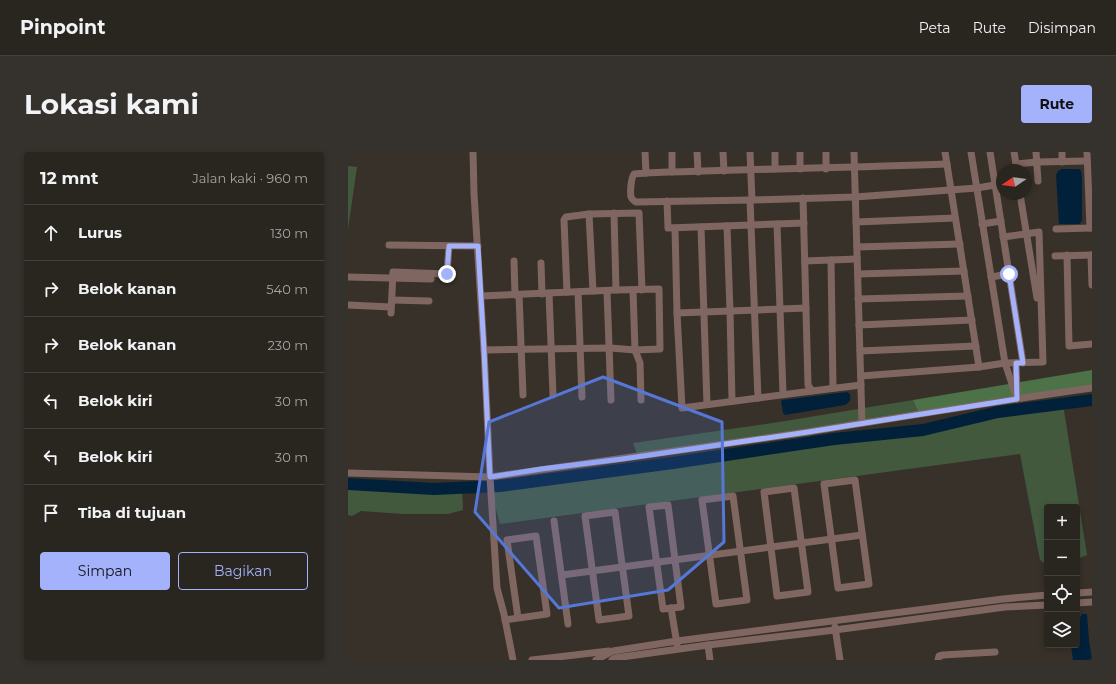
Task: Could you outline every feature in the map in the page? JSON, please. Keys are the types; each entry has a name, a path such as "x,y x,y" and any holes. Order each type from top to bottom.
{"street":[{"path":"473,152 490,494 497,588 505,620 512,660"},
{"path":"645,152 646,173"},
{"path":"672,152 672,172"},
{"path":"697,152 698,172"},
{"path":"723,152 724,170"},
{"path":"750,152 751,225 758,398"},
{"path":"774,152 775,169"},
{"path":"800,152 800,169"},
{"path":"826,152 826,169"},
{"path":"854,152 862,423"},
{"path":"945,152 979,367"},
{"path":"972,152 982,224 1005,363 1017,399"},
{"path":"990,152 1009,274 1019,363 1017,399"},
{"path":"1014,152 1016,164"},
{"path":"1036,152 1038,181"},
{"path":"1062,152 1062,162"},
{"path":"1056,229 1091,228 1087,152"},
{"path":"1029,164 1037,162 1087,161"},
{"path":"947,164 826,169 750,169 634,174 631,178 631,197 636,202 855,197 977,188 995,185"},
{"path":"803,198 808,385 812,391"},
{"path":"1021,200 1042,329"},
{"path":"666,201 668,228 804,223"},
{"path":"614,213 616,290"},
{"path":"567,292 564,220 566,216 614,213 639,213 642,290"},
{"path":"589,214 592,291"},
{"path":"856,222 956,218"},
{"path":"982,224 1001,221"},
{"path":"778,224 783,394"},
{"path":"727,226 732,401"},
{"path":"701,227 707,404"},
{"path":"675,228 677,313 682,408 861,385"},
{"path":"861,376 979,367 1005,363 1043,362 1038,232 1003,237"},
{"path":"857,248 960,244"},
{"path":"389,245 478,246"},
{"path":"391,306 394,272 447,274 449,246"},
{"path":"1056,256 1092,255 1092,285"},
{"path":"1067,256 1070,346 1092,344"},
{"path":"805,261 857,259"},
{"path":"831,260 833,388"},
{"path":"514,261 523,395"},
{"path":"541,263 551,349 553,396"},
{"path":"858,274 964,271"},
{"path":"991,277 1009,274"},
{"path":"348,277 431,279"},
{"path":"481,296 659,289 660,349 635,350 580,348 484,350"},
{"path":"633,290 635,350 640,363 641,400"},
{"path":"607,291 612,400"},
{"path":"578,292 582,397"},
{"path":"858,299 968,296"},
{"path":"348,305 391,306 429,301"},
{"path":"677,313 806,308"},
{"path":"859,325 972,320"},
{"path":"860,351 976,346"},
{"path":"348,473 490,479 541,469 630,458 1092,388"},
{"path":"855,480 862,535 869,584 838,588 824,484 855,480"},
{"path":"794,488 801,543 808,592 777,596 764,492 794,488"},
{"path":"733,496 740,551 747,600 716,604 702,500 733,496"},
{"path":"668,505 682,607 663,609 657,562 650,507 668,505"},
{"path":"615,512 622,567 629,616 599,620 585,516 615,512"},
{"path":"554,521 568,624"},
{"path":"562,575 862,535"},
{"path":"505,620 547,614 536,536 507,540 518,618"},
{"path":"1080,593 1092,592"},
{"path":"532,660 568,658 613,651 677,645 1003,599 1044,596"},
{"path":"1080,603 1092,602"},
{"path":"612,660 615,658 677,645 708,644 835,630 1005,607 1044,605"},
{"path":"672,608 677,645"},
{"path":"834,622 840,660"},
{"path":"708,644 710,660"},
{"path":"596,660 613,651"},
{"path":"938,660 939,656 943,655 995,652"}],"highlighted area":[{"path":"603,377 722,422 724,542 668,590 559,608 475,512 489,422"}],"green space":[{"path":"348,166 357,167 348,229"},
{"path":"1092,370 1092,388 919,414 913,400"},
{"path":"913,400 919,414 638,457 633,443 779,422"},
{"path":"1063,404 1079,504 1044,504 1044,563 1040,560 1020,454 500,524 490,487 643,467 834,439 925,430 998,412"},
{"path":"348,484 434,489 462,488 463,510 448,514 403,514 361,511 352,516 348,515"},
{"path":"1080,511 1087,555 1080,558"}],"water":[{"path":"1062,169 1079,169 1081,171 1082,221 1079,224 1059,224 1056,175 1058,171"},
{"path":"847,392 850,394 850,399 845,405 785,415 783,413 781,401 783,400"},
{"path":"1082,614 1087,614 1092,660 1073,660 1071,648 1080,648 1080,618"}],"waterway":[{"path":"348,484 434,489 500,486 673,463 834,439 923,430 998,412 1092,400"}],"route":[{"path":"447,274 449,246 478,246 490,477 808,432 1017,399 1016,363 1023,363 1009,274"}]}
